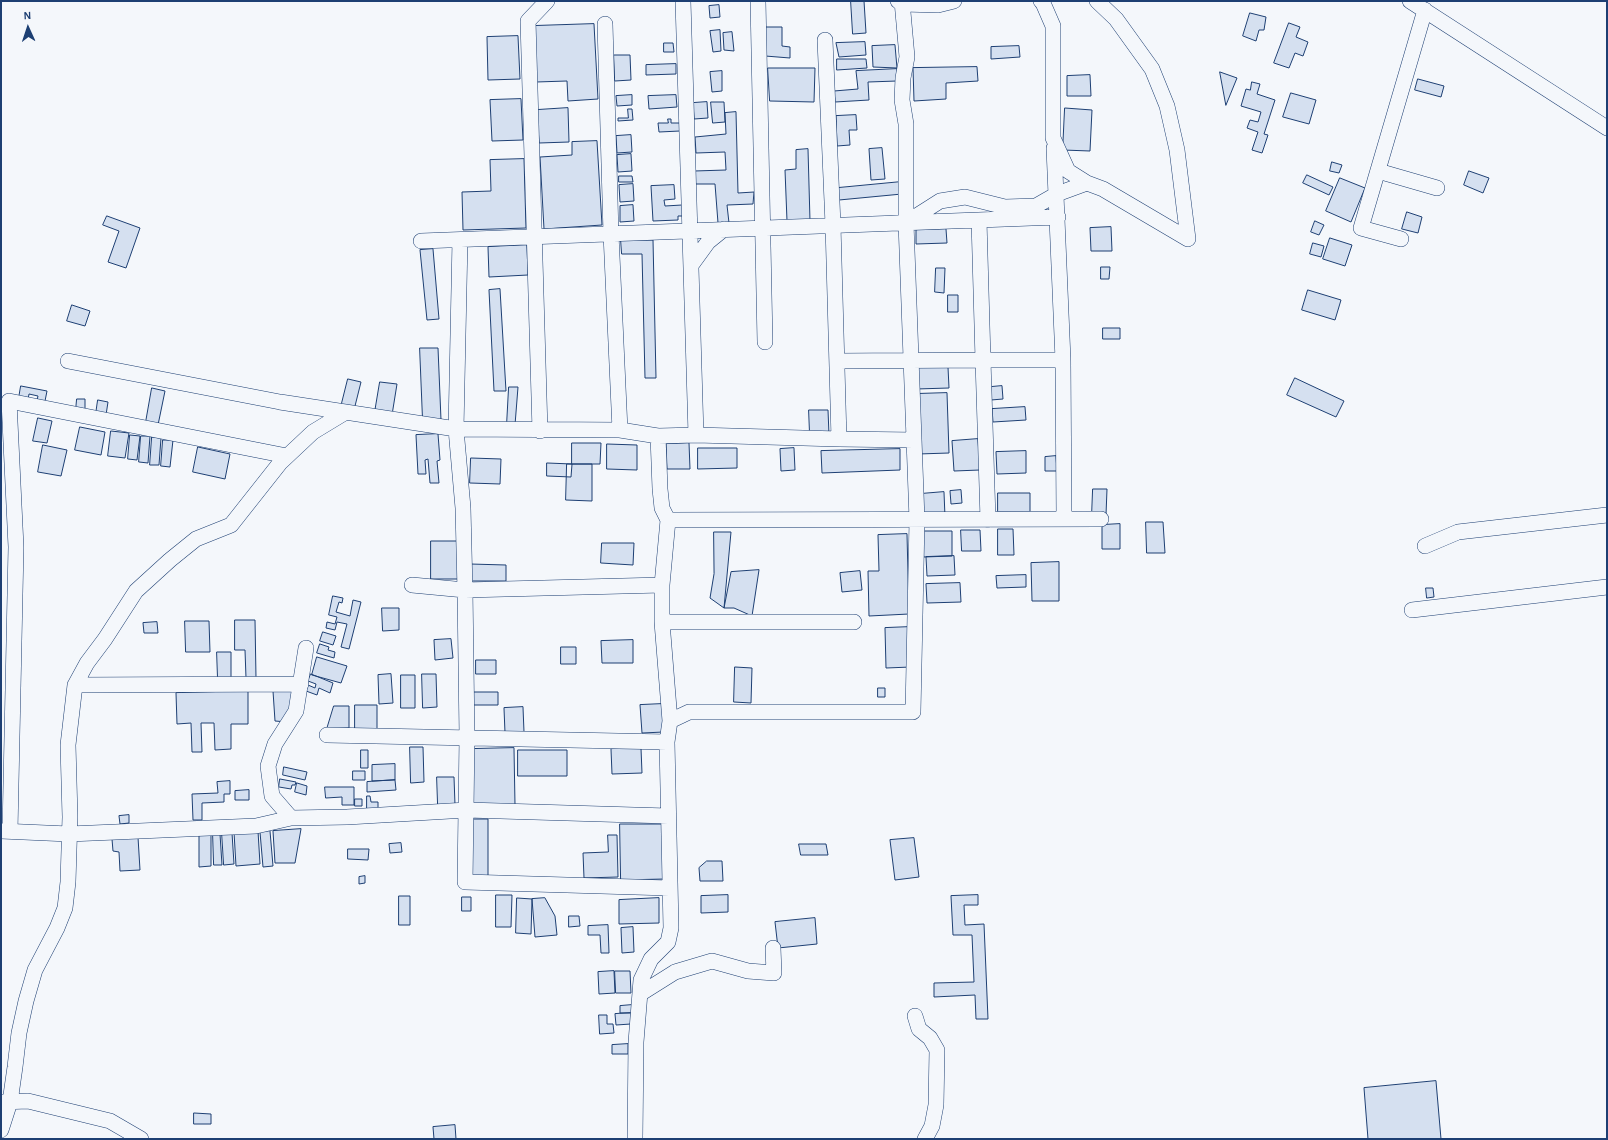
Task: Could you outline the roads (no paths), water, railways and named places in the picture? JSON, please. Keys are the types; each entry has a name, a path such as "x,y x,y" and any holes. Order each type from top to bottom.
{"street":[{"path":"540,431 536,237 528,21 547,1"},
{"path":"683,1 696,435"},
{"path":"758,1 765,342"},
{"path":"670,721 689,712 913,712 917,520 906,223 906,132 902,100 903,78 907,57 901,2 938,5 954,1"},
{"path":"1041,1 1053,26 1053,138 1057,194 1063,360 1064,519"},
{"path":"1053,138 1068,171 1087,183 1103,189 1188,239 1177,150 1167,106 1152,69 1116,19 1097,1"},
{"path":"1410,1 1607,128"},
{"path":"1401,239 1361,228 1424,10"},
{"path":"605,24 611,234 620,430"},
{"path":"825,40 833,225 839,439"},
{"path":"1378,171 1437,188"},
{"path":"906,223 940,201 965,197 1005,207 1036,206 1057,194 1087,183"},
{"path":"421,241 1058,217"},
{"path":"979,220 988,520"},
{"path":"692,264 708,242 724,229"},
{"path":"460,240 456,429 462,508 465,590 467,737 465,882 669,888"},
{"path":"837,362 911,360 1063,360"},
{"path":"68,361 280,402 456,429 540,431 620,430 658,436 696,435 914,440"},
{"path":"287,456 8,401 16,547 6,831 69,834 256,826 291,818 347,817 467,810 668,816"},
{"path":"1,1130 5,1102 15,1068 18,1033 26,1000 35,970 57,928 65,908 68,882 69,834 68,745 75,685 87,663 105,639 136,591 196,539 232,525 287,456 313,432 346,412"},
{"path":"635,1139 636,1042 641,980 651,959 668,942 670,928 667,742 670,721 662,622 662,585 668,520 662,508 658,436"},
{"path":"1425,546 1458,532 1607,515"},
{"path":"668,520 1100,519"},
{"path":"412,585 465,590 662,585"},
{"path":"1412,610 1607,588"},
{"path":"662,622 854,622"},
{"path":"291,818 272,796 268,766 275,744 296,712 306,648"},
{"path":"75,685 301,684"},
{"path":"327,735 667,742"},
{"path":"640,994 675,972 712,961 748,971 774,973 773,948"},
{"path":"916,1016 919,1029 930,1038 937,1050 936,1105 932,1126 925,1139"},
{"path":"5,1102 28,1101 110,1122 141,1139"}]}
